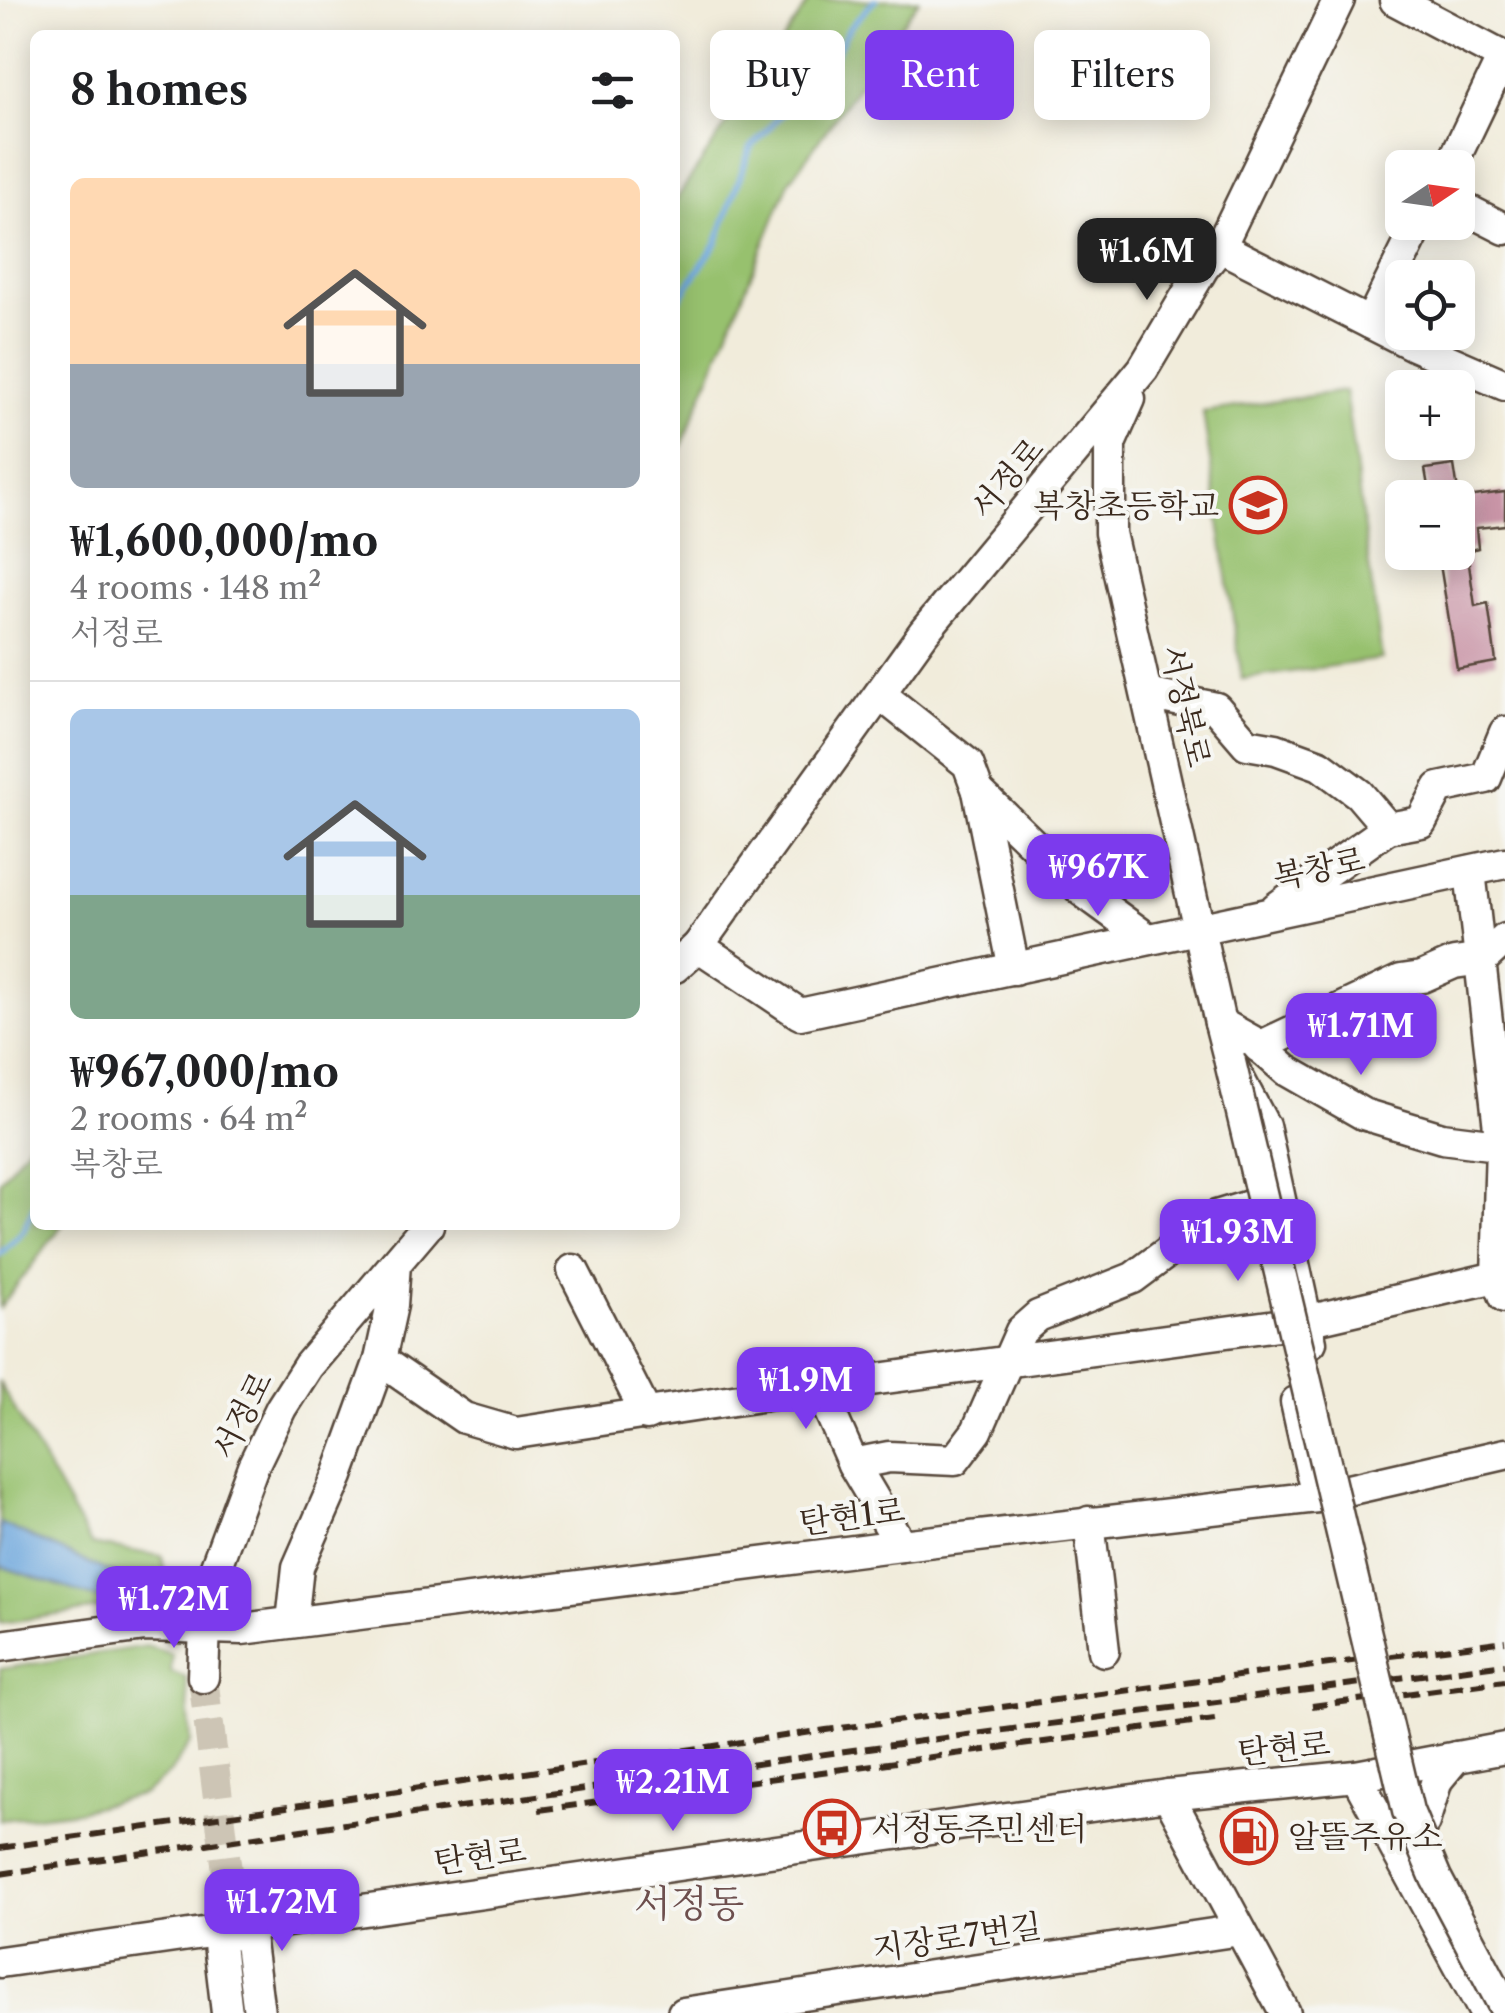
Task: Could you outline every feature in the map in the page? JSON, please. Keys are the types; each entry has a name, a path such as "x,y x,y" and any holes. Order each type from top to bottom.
{"street":[{"name":"서정로","path":"680,962 698,946 924,632 1143,369 1203,268 1220,247 1339,0"},
{"path":"1395,0 1504,57 1459,150"},
{"path":"1475,214 1505,229"},
{"path":"1370,323 1411,240"},
{"path":"1220,247 1370,323 1505,385"},
{"name":"서정북로","path":"1143,369 1110,444 1110,533 1230,1062"},
{"path":"880,694 968,764 978,790 1014,969"},
{"path":"1147,694 1216,708 1246,744 1276,749 1320,765 1359,794 1388,828"},
{"path":"1265,915 1388,828 1421,822 1439,788 1486,778 1505,732"},
{"path":"978,790 1081,890 1148,939"},
{"name":"복창로","path":"698,946 800,1014 1505,863"},
{"path":"380,1360 464,1418 516,1433 819,1386 1293,1322 1502,1283 1503,1146 1494,949 1470,871"},
{"path":"1260,1047 1401,980 1422,977 1494,949"},
{"path":"1220,1024 1260,1047 1286,1070 1363,1114 1442,1138 1503,1146"},
{"path":"1230,1062 1234,1141 1250,1206 1293,1322"},
{"path":"1230,1062 1264,1126 1293,1322 1331,1493"},
{"path":"1230,1062 1408,1811 1436,1878 1505,2008"},
{"path":"853,1464 889,1457 955,1460 978,1432 1021,1331 1038,1316 1133,1278 1216,1216 1250,1206"},
{"name":"서정로","path":"203,1677 212,1577 253,1466 280,1408 308,1366 424,1230"},
{"path":"292,1622 298,1567 338,1476 380,1360 392,1305 395,1264"},
{"path":"573,1270 647,1414"},
{"path":"819,1386 853,1464 901,1545"},
{"name":"탄현1로","path":"0,1646 145,1626 242,1630 1331,1493 1505,1454"},
{"path":"1089,1522 1104,1651"},
{"name":"탄현로","path":"0,1962 1168,1795 1356,1776 1505,1748"},
{"path":"1424,1822 1437,1780 1456,1757"},
{"path":"1410,1766 1424,1822 1505,1980"},
{"path":"1356,1776 1485,2013"},
{"path":"1168,1795 1285,2013"},
{"path":"227,2013 219,1944 235,1928 250,1943 259,2013"},
{"name":"지장로7번길","path":"683,2013 1240,1930"}],"green space":[{"path":"810,0 919,0 898,30 865,30 865,76 845,104 845,30 790,30"},
{"path":"729,120 833,120 789,182 680,450 680,194"},
{"path":"1345,391 1382,659 1242,679 1203,412"},
{"path":"30,1142 30,1230 58,1230 0,1308 0,1181"},
{"path":"0,1384 91,1544 162,1556 170,1599 0,1623"},
{"path":"146,1646 172,1654 171,1672 186,1678 191,1742 170,1773 144,1794 78,1811 0,1820 0,1669"}],"water":[{"path":"0,1523 163,1596 115,1604 0,1566"}],"building":[{"path":"1454,465 1456,480 1427,480 1425,469"},
{"path":"1505,492 1505,525 1476,528 1475,549 1475,496"},
{"path":"1441,570 1470,570 1475,606 1488,603 1496,662 1457,669"}],"waterway":[{"path":"680,298 717,242 750,149 821,80 849,28 875,0"},
{"path":"0,1254 23,1231 30,1215"}],"tunnel":[{"path":"203,1677 237,1952"}],"railway":[{"path":"0,1848 826,1730 1505,1641"},
{"path":"0,1874 853,1750 1505,1664"},
{"path":"1312,1706 1505,1681"},
{"path":"539,1810 1222,1718"}],"place":[{"name":"복창초등학교","path":"1258,505"},
{"name":"서정동주민센터","path":"832,1828"},
{"name":"알뜰주유소","path":"1249,1836"}],"district":[{"name":"서정동","path":"689,1903"}]}
